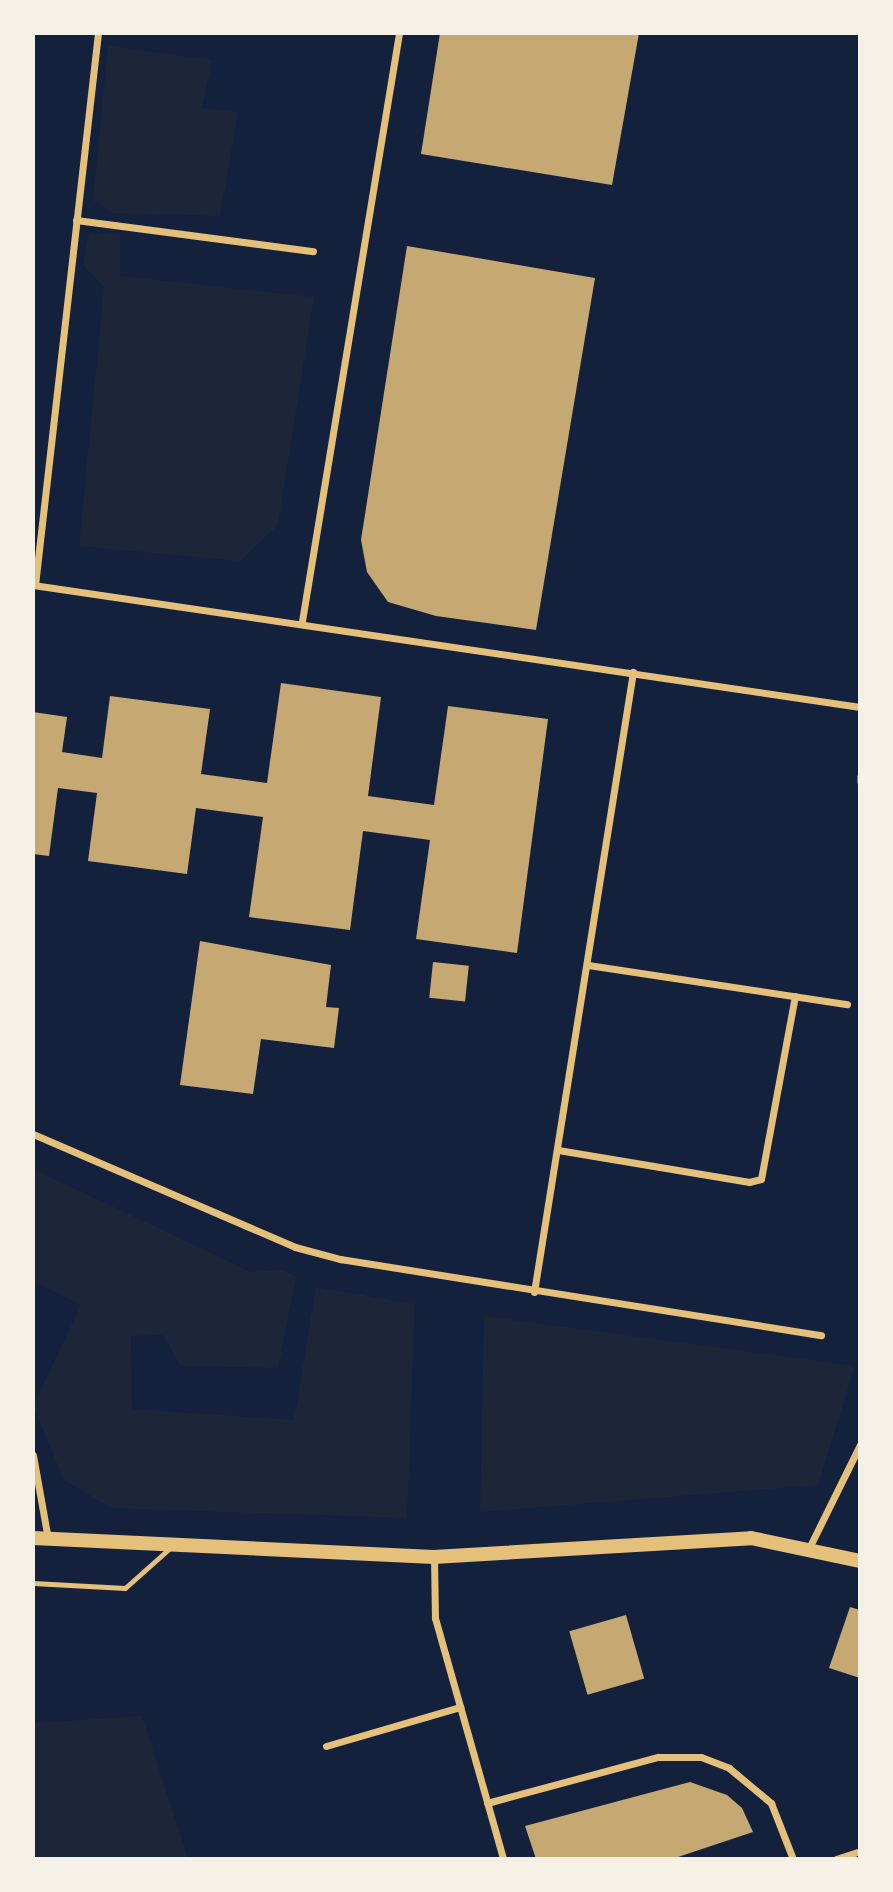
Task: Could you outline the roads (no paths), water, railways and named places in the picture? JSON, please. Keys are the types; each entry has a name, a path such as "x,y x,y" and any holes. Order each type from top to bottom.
{"main road":[{"path":"41,1538 171,1547 434,1557 699,1538 751,1538 809,1548 860,1561"}],"street":[{"path":"98,33 34,585 302,621 860,707"},
{"path":"302,621 399,33"},
{"path":"76,220 313,251"},
{"path":"534,1292 633,672"},
{"path":"587,965 848,1004"},
{"path":"558,1150 749,1182 761,1180 795,996"},
{"path":"33,1133 295,1247 534,1292 821,1335"},
{"path":"809,1548 860,1444"},
{"path":"33,1455 41,1538"},
{"path":"434,1557 435,1618 503,1859"},
{"path":"326,1746 460,1707"},
{"path":"487,1804 658,1757 701,1757 729,1768 771,1803 793,1859"},
{"path":"836,1859 860,1852"}],"lane":[{"path":"33,1583 125,1588 171,1547"}]}
